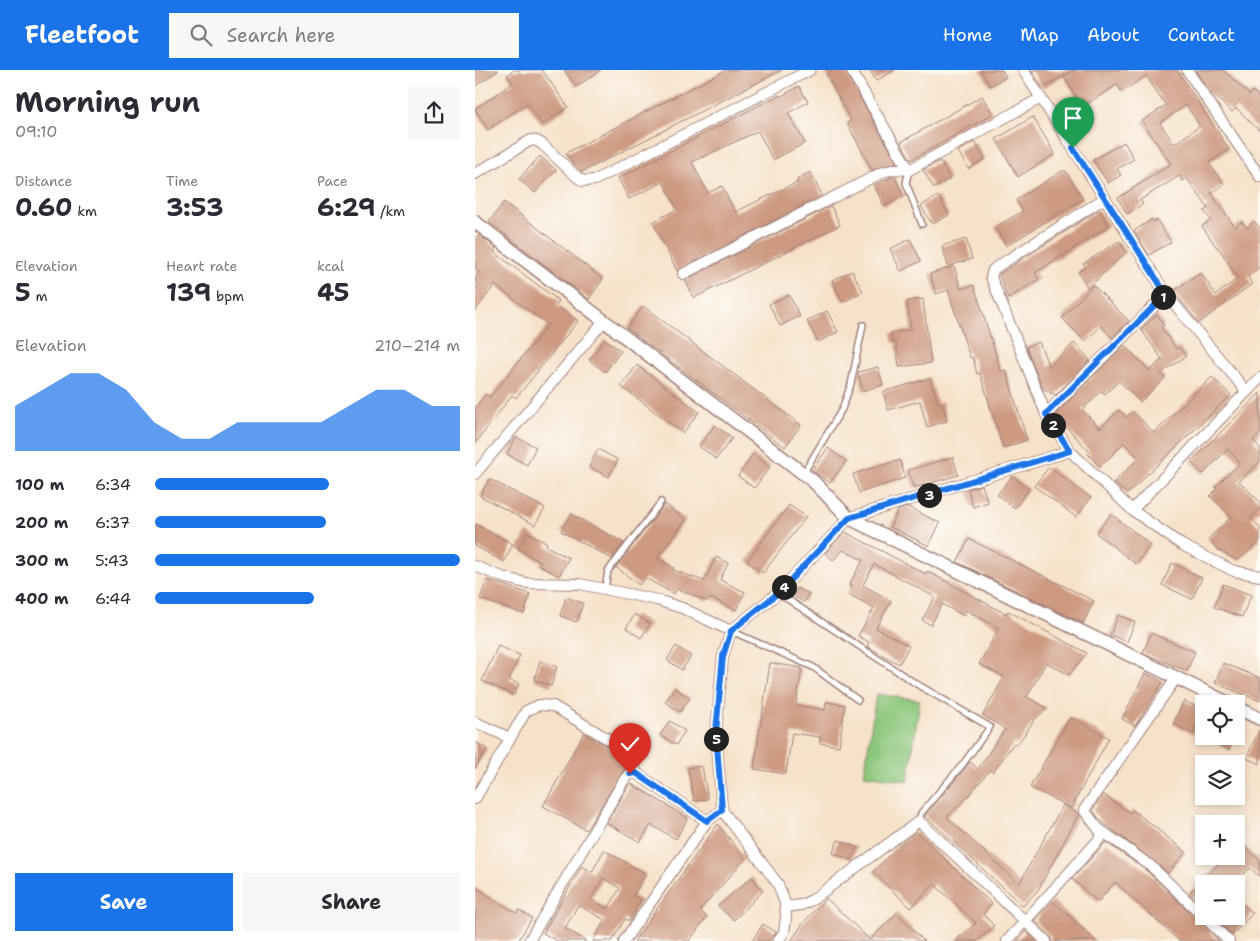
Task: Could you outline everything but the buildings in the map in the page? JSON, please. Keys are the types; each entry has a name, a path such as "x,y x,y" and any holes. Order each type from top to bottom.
{"street":[{"path":"475,174 531,140 542,144 583,181 595,180 810,70"},
{"path":"851,70 909,170"},
{"path":"1023,70 1166,294 1247,392"},
{"path":"1187,70 1260,177"},
{"path":"683,274 883,172 895,169 909,170 1041,98"},
{"path":"1105,198 998,266 993,270 991,276 1046,414 1070,451 1132,510 1182,545 1234,572 1260,576"},
{"path":"475,222 803,474 849,518 1212,695"},
{"path":"1046,414 1166,294"},
{"path":"475,474 603,322"},
{"path":"1132,510 1260,378"},
{"path":"778,941 784,932 786,907 774,878 722,810 716,732 723,656 731,631 778,593 849,518 1070,451"},
{"path":"475,566 502,577 526,583 580,584 657,600 682,608 731,631"},
{"path":"1007,941 1103,835 1094,826 1084,810 1177,677"},
{"path":"475,799 526,711 539,706 553,706 633,754 636,773"},
{"path":"1245,712 1260,719"},
{"path":"475,722 510,738"},
{"path":"529,941 624,780 630,774 636,773 707,821"},
{"path":"624,941 707,821 722,810"},
{"path":"786,907 801,905 812,900 919,821 1047,941"},
{"path":"1094,826 1151,866 1229,941"}],"lane":[{"path":"909,170 906,183 922,224"},
{"path":"803,474 843,409 851,384 863,325"},
{"path":"605,588 608,571 661,502"},
{"path":"778,593 915,684 990,727 963,764 921,813 919,821"},
{"path":"731,631 813,667 858,700"}],"green space":[{"path":"876,694 920,700 908,781 864,775"}],"route":[{"path":"630,774 636,773 707,821 722,810 716,732 723,656 731,631 778,593 849,518 1070,451 1046,414 1166,294 1073,148"}]}
